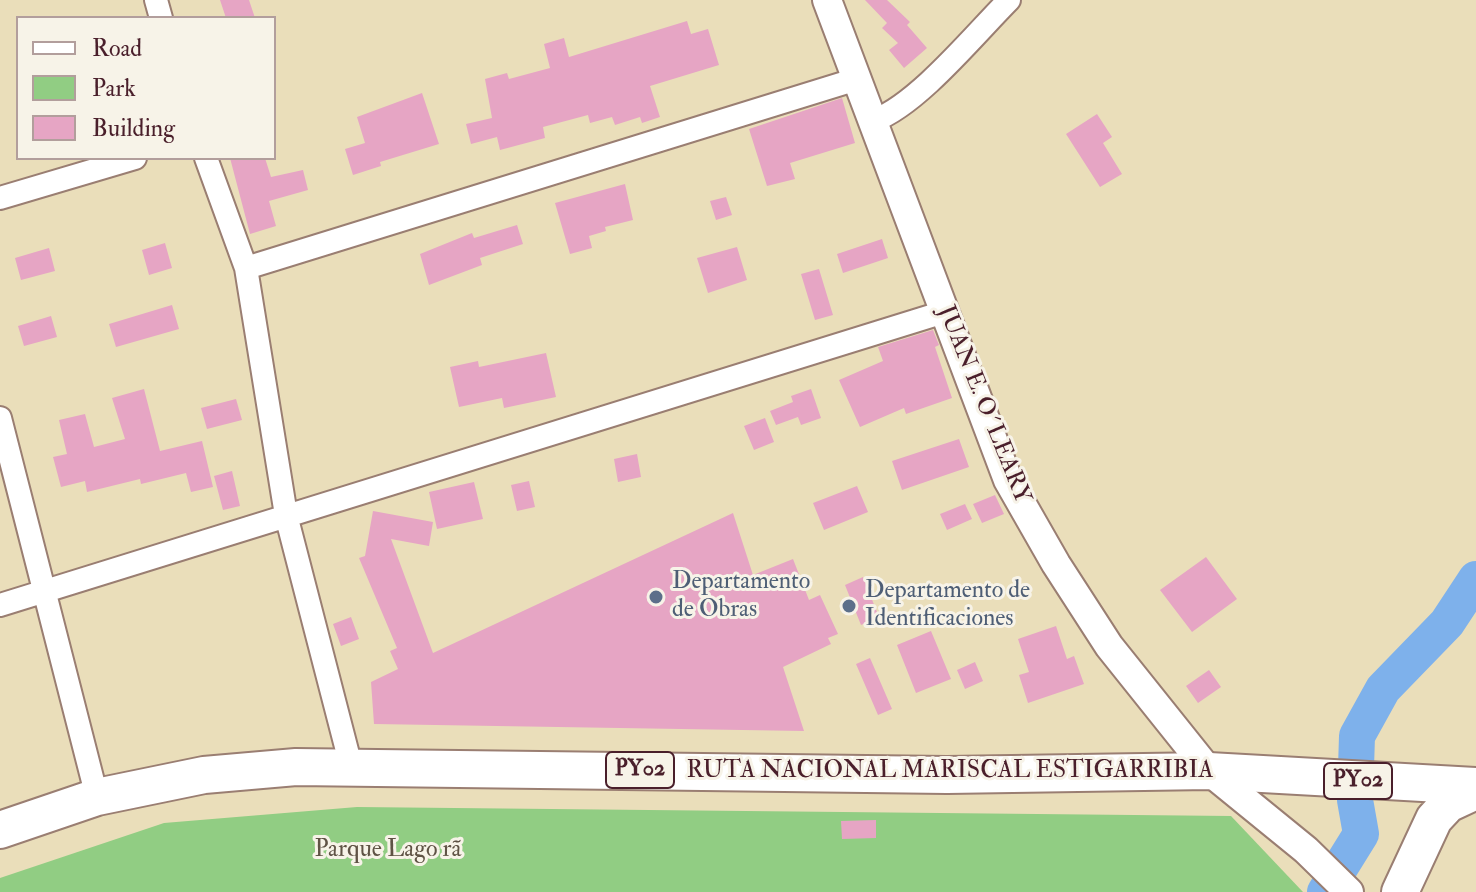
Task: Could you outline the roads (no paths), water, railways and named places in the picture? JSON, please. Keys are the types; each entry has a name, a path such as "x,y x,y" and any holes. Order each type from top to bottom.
{"main road":[{"name":"RUTA NACIONAL MARISCAL ESTIGARRIBIA","path":"0,830 97,797 204,775 351,766 947,775 1209,771 1288,778 1428,783 1476,789"},
{"path":"1400,892 1434,819 1448,804 1476,789"}],"street":[{"name":"JUAN E. O´LEARY","path":"827,0 875,120 1008,480 1056,564 1109,646 1209,771 1306,850 1349,892"},
{"path":"875,120 890,114 909,99 1009,0"},
{"path":"246,268 857,79"},
{"path":"0,198 128,160"},
{"path":"207,160 246,268 286,515 351,766"},
{"path":"0,605 944,312"},
{"path":"0,418 97,797"}],"waterway":[{"path":"1325,892 1361,834 1355,800 1357,736 1383,689 1447,623 1476,579"}],"place":[{"name":"Departamento de Obras","path":"656,597"},
{"name":"Departamento de Identificaciones","path":"849,606"}],"park label":[{"name":"Parque Lago rã","path":"388,851"}]}
